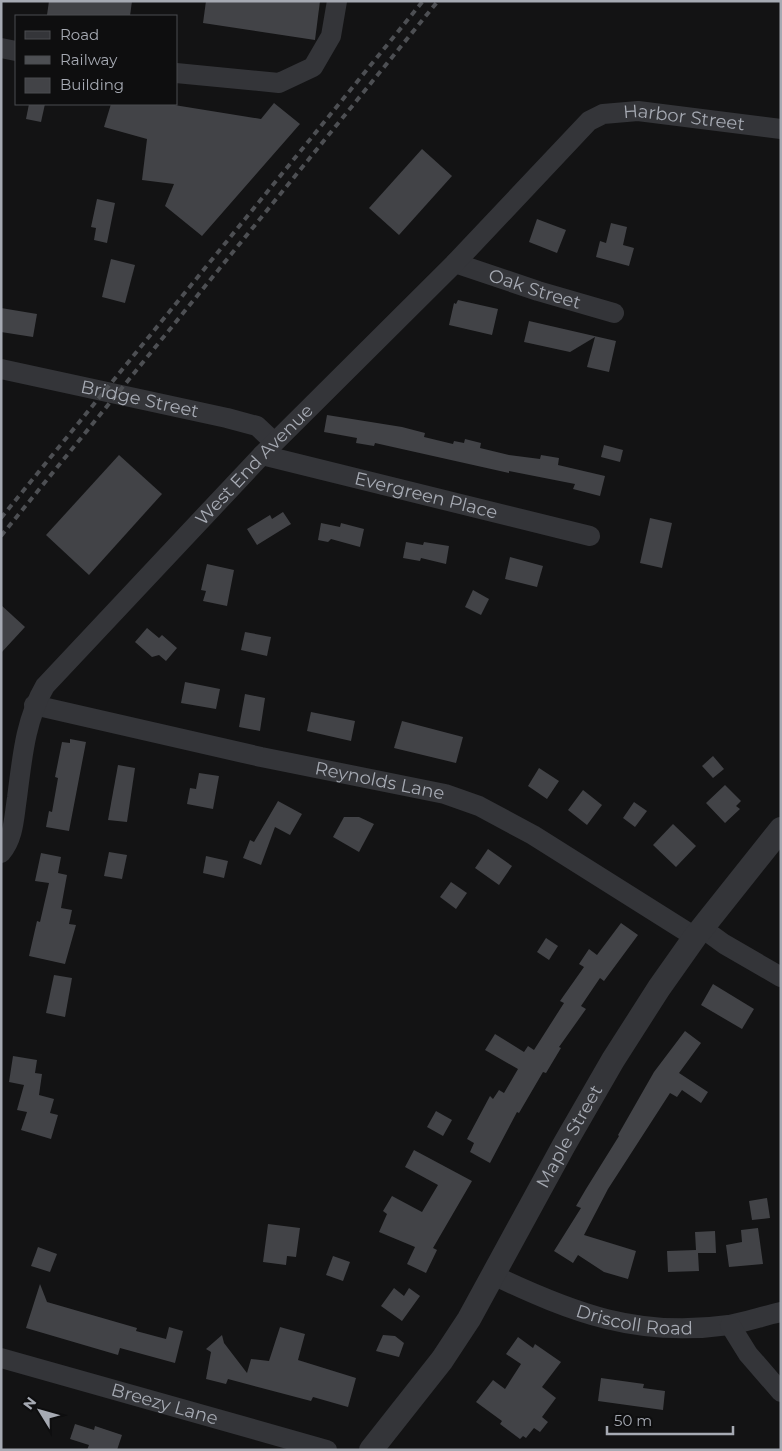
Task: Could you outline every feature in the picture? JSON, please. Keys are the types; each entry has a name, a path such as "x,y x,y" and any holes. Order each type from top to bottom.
{"street":[{"path":"178,73 279,83 313,67 331,36 337,1"},
{"path":"1,48 15,51"},
{"name":"Harbor Street","path":"589,121 603,114 638,111 781,129"},
{"name":"West End Avenue","path":"1,853 10,838 34,705 45,686 268,448 455,263 589,121"},
{"name":"Oak Street","path":"455,263 538,291 614,313"},
{"name":"Bridge Street","path":"1,369 256,426 268,448"},
{"name":"Evergreen Place","path":"268,448 590,536"},
{"name":"Reynolds Lane","path":"34,705 206,745 445,794 478,806 533,835 698,933 724,944 781,977"},
{"name":"Maple Street","path":"371,1450 442,1360 469,1319 564,1145 613,1060 698,933 781,829"},
{"name":"Driscoll Road","path":"493,1275 554,1304 603,1319 662,1329 730,1325 781,1312"},
{"path":"730,1325 748,1354 781,1392"},
{"name":"Breezy Lane","path":"1,1358 327,1450"}],"building":[{"path":"49,1 132,1 130,15 47,15"},
{"path":"206,1 320,1 315,40 203,23"},
{"path":"274,103 300,124 202,236 165,206 174,184 142,180 147,139 104,127 111,105 174,105 261,119"},
{"path":"29,105 45,105 41,122 26,119"},
{"path":"422,149 452,176 399,235 369,208"},
{"path":"97,199 115,203 107,243 94,240 96,228 91,227"},
{"path":"537,219 566,230 557,253 529,242"},
{"path":"611,223 627,227 623,245 634,248 629,266 596,257 600,241 606,243"},
{"path":"111,259 135,265 125,303 102,297"},
{"path":"458,300 498,309 492,335 449,325 454,303 456,304"},
{"path":"1,308 37,314 33,337 1,332"},
{"path":"529,321 616,341 609,372 587,367 595,337 570,352 524,342"},
{"path":"327,415 402,427 425,433 424,437 453,444 454,441 464,443 465,439 481,443 480,448 509,455 540,459 541,455 559,458 558,465 605,476 600,496 573,489 575,484 509,471 509,473 375,443 374,446 356,443 357,438 324,432"},
{"path":"604,445 623,450 620,462 601,457"},
{"path":"119,455 162,494 89,575 46,535"},
{"path":"283,512 291,524 257,545 247,529 270,515 272,519"},
{"path":"650,518 672,523 662,568 640,563"},
{"path":"321,523 340,527 341,523 364,529 360,547 331,539 328,542 318,540"},
{"path":"406,542 423,545 424,542 449,546 446,564 421,558 420,561 403,558"},
{"path":"510,557 543,566 537,587 505,579"},
{"path":"207,564 234,570 227,606 203,601 206,591 201,590"},
{"path":"473,590 489,599 481,615 465,607"},
{"path":"1,605 25,627 1,653"},
{"path":"147,628 159,638 162,635 177,648 166,661 159,655 152,657 135,642"},
{"path":"245,632 271,637 267,656 241,650"},
{"path":"185,682 220,689 216,709 181,703"},
{"path":"245,694 265,698 260,731 239,727"},
{"path":"311,712 355,721 351,741 307,731"},
{"path":"402,721 463,737 456,763 394,748"},
{"path":"70,739 86,742 69,831 46,827 49,811 52,812 58,778 55,777 62,742 70,743"},
{"path":"713,756 724,769 713,778 702,766"},
{"path":"118,765 135,768 127,822 108,820"},
{"path":"539,768 559,781 547,799 528,786"},
{"path":"199,773 219,776 213,809 187,804 190,788 196,789"},
{"path":"725,785 741,801 736,806 740,809 725,823 706,803"},
{"path":"583,790 602,805 587,825 568,810"},
{"path":"278,801 302,814 290,835 275,827 261,865 243,858 250,840 254,842"},
{"path":"634,802 647,811 635,827 623,818"},
{"path":"344,817 359,817 374,824 359,852 333,837"},
{"path":"673,824 696,846 676,867 653,845"},
{"path":"488,849 512,866 499,885 475,868"},
{"path":"109,852 127,855 122,879 104,876"},
{"path":"41,853 61,857 58,873 67,875 61,908 72,910 69,924 76,925 65,964 29,956 37,921 40,922 49,883 35,881"},
{"path":"206,856 228,861 224,878 203,873"},
{"path":"451,882 467,893 456,909 440,897"},
{"path":"621,923 638,935 604,981 600,978 581,1006 586,1009 559,1047 561,1048 546,1073 543,1072 519,1113 517,1112 490,1163 470,1152 474,1143 467,1139 490,1096 493,1099 499,1090 504,1093 518,1069 485,1050 495,1034 524,1052 528,1046 534,1050 564,1003 560,1001 584,967 579,964 589,949 597,955"},
{"path":"546,938 558,946 549,960 537,952"},
{"path":"54,975 72,978 65,1017 46,1013"},
{"path":"713,984 754,1009 742,1029 701,1005"},
{"path":"685,1031 701,1043 679,1073 708,1092 701,1103 682,1090 677,1097 670,1093 608,1189 584,1235 636,1251 628,1279 604,1272 578,1255 573,1263 554,1251 581,1208 576,1206 619,1136 654,1072"},
{"path":"13,1056 37,1060 35,1073 42,1074 39,1095 54,1099 50,1113 58,1115 51,1139 21,1130 27,1112 17,1110 24,1085 9,1082"},
{"path":"436,1111 452,1120 443,1136 427,1127"},
{"path":"414,1150 472,1181 433,1248 437,1250 426,1273 407,1264 415,1247 379,1232 387,1214 383,1211 392,1196 422,1212 438,1185 405,1167"},
{"path":"767,1198 770,1218 752,1220 749,1201"},
{"path":"268,1224 300,1228 296,1257 287,1256 286,1265 263,1262"},
{"path":"758,1228 763,1264 729,1267 726,1245 742,1242 741,1230"},
{"path":"715,1231 716,1253 698,1253 699,1271 668,1272 667,1251 696,1250 695,1232"},
{"path":"38,1247 57,1254 50,1272 31,1266"},
{"path":"333,1256 350,1262 343,1281 326,1275"},
{"path":"40,1284 47,1302 137,1328 136,1331 166,1339 169,1327 183,1331 175,1363 120,1348 118,1355 26,1328"},
{"path":"394,1288 404,1296 409,1288 420,1296 402,1321 381,1306"},
{"path":"280,1327 305,1334 298,1360 356,1378 348,1407 313,1397 311,1401 228,1379 226,1384 206,1379 211,1352 206,1349 222,1335 224,1343 247,1373 251,1359 269,1361"},
{"path":"383,1335 395,1336 404,1343 399,1357 376,1351"},
{"path":"518,1337 533,1348 535,1344 561,1362 542,1387 556,1398 542,1417 548,1422 540,1432 534,1428 526,1438 523,1436 520,1439 500,1424 502,1421 476,1402 493,1380 505,1389 521,1364 506,1354"},
{"path":"601,1378 644,1384 643,1388 665,1391 663,1410 598,1401"},
{"path":"75,1424 94,1430 95,1426 122,1435 117,1450 87,1450 89,1445 70,1439"}],"railway":[{"path":"1,518 423,1"},
{"path":"1,536 438,1"}]}
